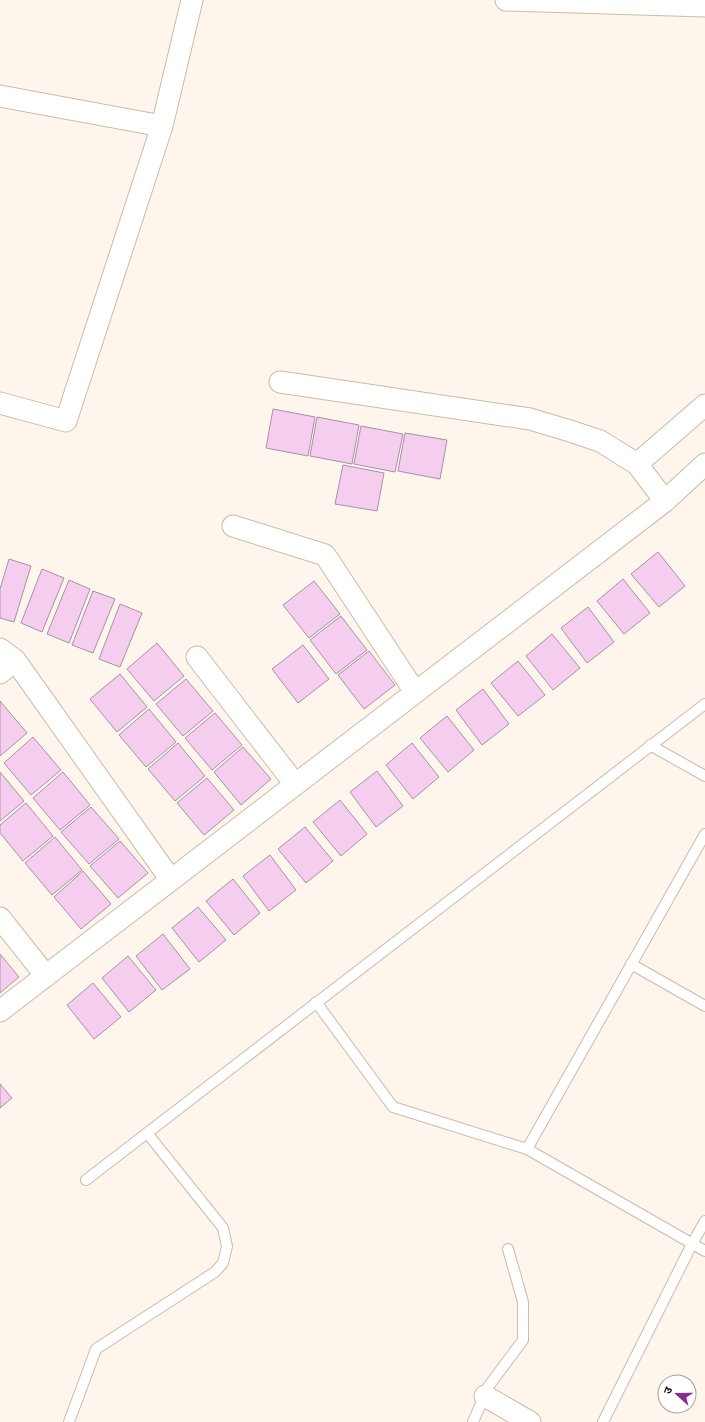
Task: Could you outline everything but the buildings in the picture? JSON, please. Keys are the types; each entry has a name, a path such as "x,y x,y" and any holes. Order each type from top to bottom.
{"street":[{"path":"0,403 66,421 162,126 192,0"},
{"path":"506,0 705,6"},
{"path":"0,96 162,126"},
{"path":"280,382 530,419 570,431 600,441 637,464 665,501"},
{"path":"637,464 705,405"},
{"path":"0,1011 665,501 705,464"},
{"path":"233,526 325,555 415,692"},
{"path":"196,657 295,784"},
{"path":"5,661 170,880"},
{"path":"0,918 46,976"},
{"path":"485,1396 530,1422"}],"lane":[{"path":"86,1180 705,704"},
{"path":"650,745 705,776"},
{"path":"527,1149 705,834"},
{"path":"631,964 705,1006"},
{"path":"316,1002 393,1107 527,1149 705,1251"},
{"path":"68,1422 96,1349 215,1272 223,1263 227,1246 223,1228 147,1133"},
{"path":"603,1422 705,1221"},
{"path":"473,1422 488,1387 523,1340 523,1302 508,1249"}]}
